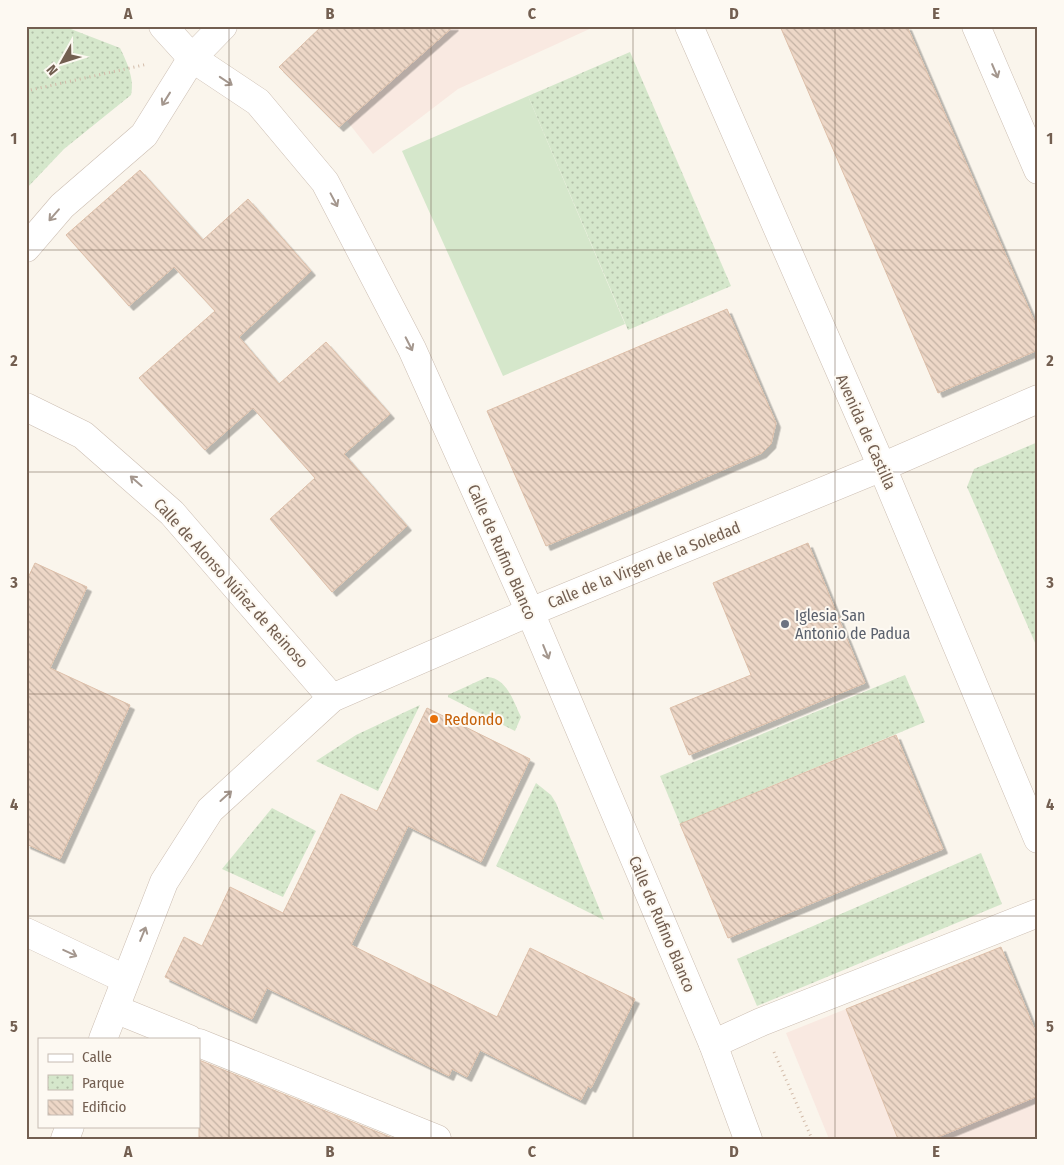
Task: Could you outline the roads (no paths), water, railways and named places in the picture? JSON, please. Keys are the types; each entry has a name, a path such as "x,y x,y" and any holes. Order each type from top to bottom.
{"street":[{"name":"Calle de Rufino Blanco","path":"164,26 192,58 258,102 325,182 412,349 530,612 713,1044 748,1139"},
{"path":"26,248 62,206 144,135 192,58 223,26"},
{"name":"Avenida de Castilla","path":"689,26 882,467 1038,839"},
{"path":"976,26 1038,170"},
{"name":"Calle de la Virgen de la Soledad","path":"103,1038 164,882 210,810 332,698 530,612 882,467 1038,399"},
{"name":"Calle de Alonso Núñez de Reinoso","path":"26,407 83,434 172,512 332,698"},
{"path":"713,1044 761,1022 1038,913"},
{"path":"26,932 125,979"},
{"path":"114,1009 186,1038"},
{"path":"200,1043 437,1139"}],"place":[{"name":"Iglesia San Antonio de Padua","path":"785,624"},
{"name":"Redondo","path":"434,719"}]}
